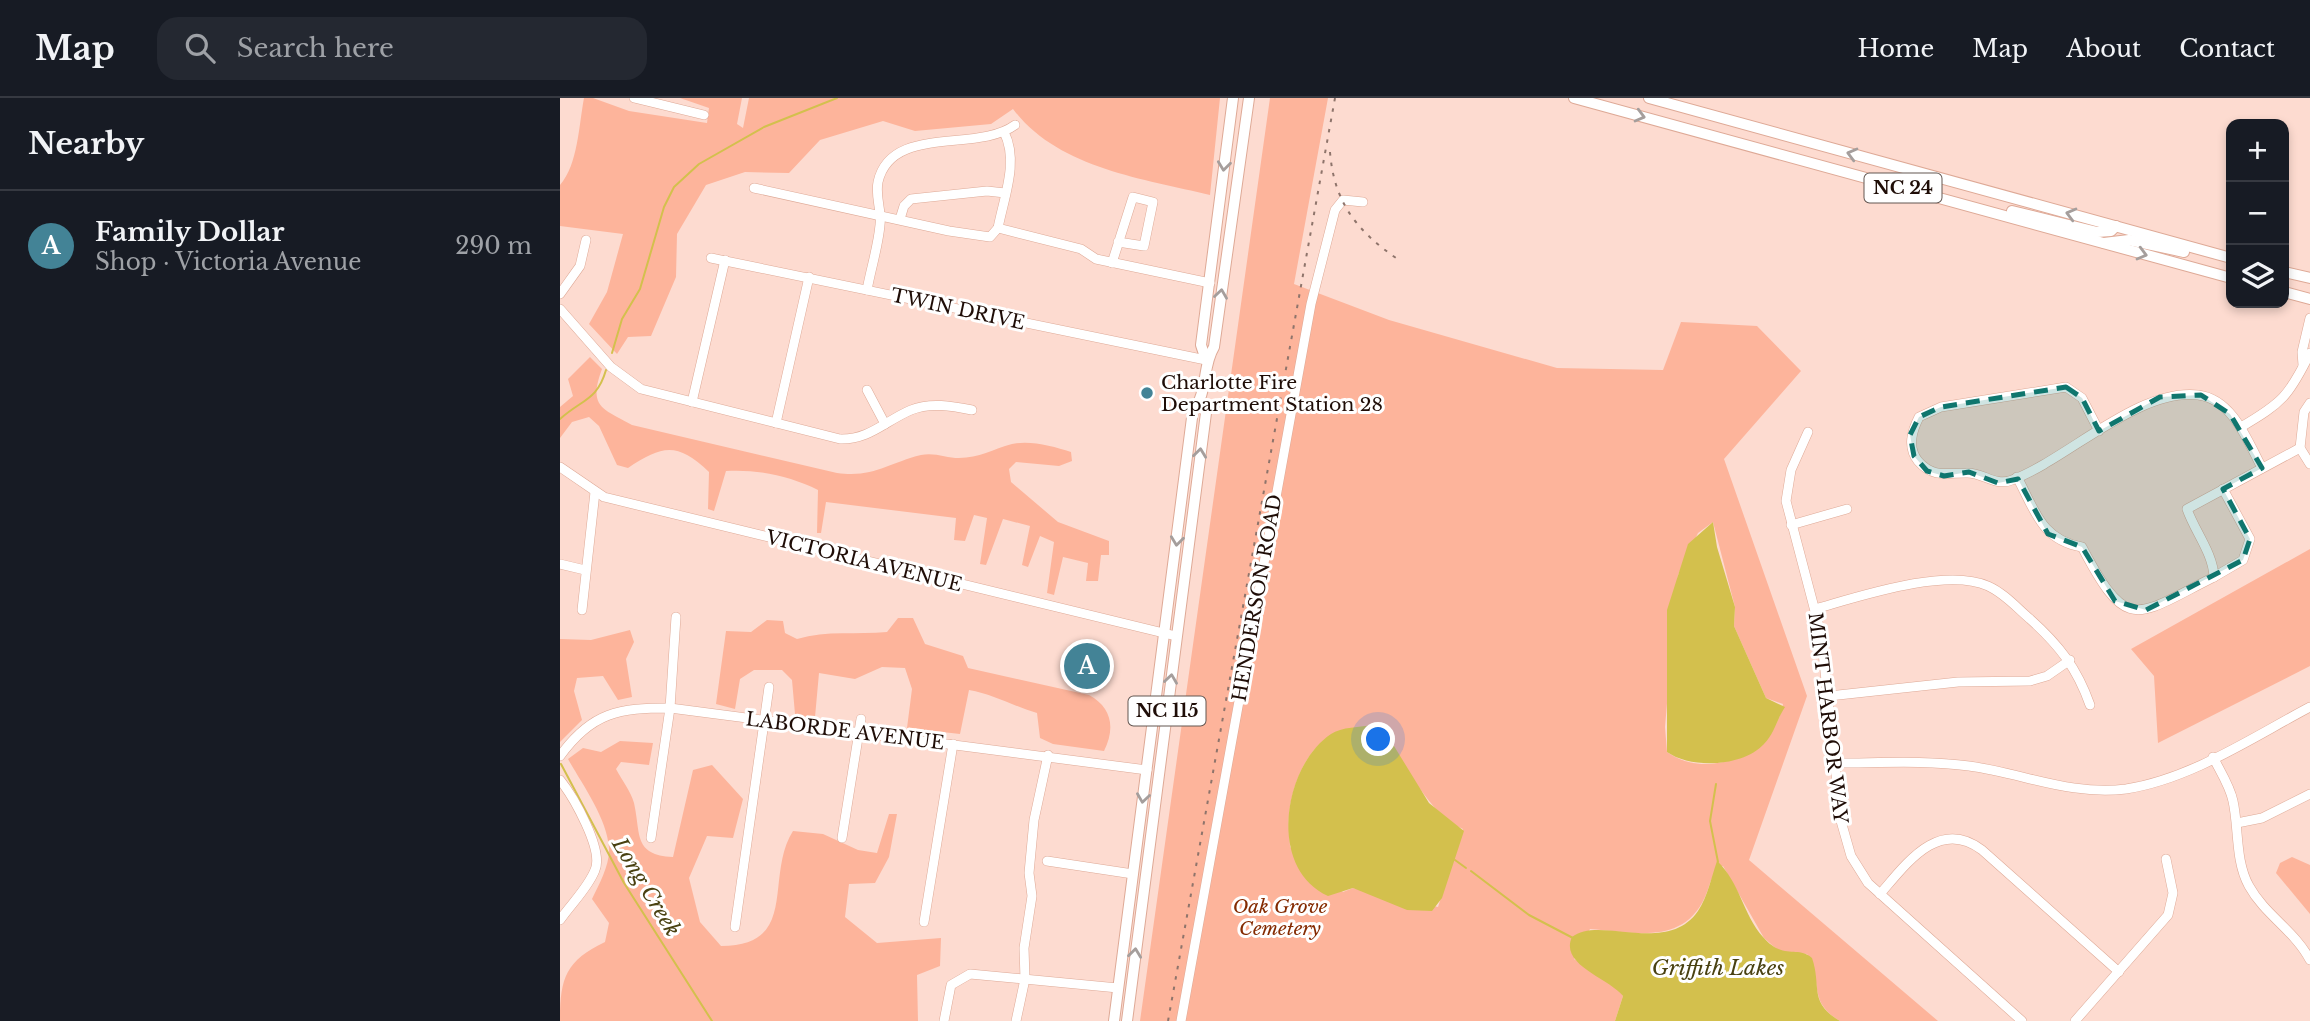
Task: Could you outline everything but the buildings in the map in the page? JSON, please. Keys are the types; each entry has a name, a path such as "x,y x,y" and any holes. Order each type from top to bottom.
{"main road":[{"name":"NC 115","path":"1206,360 1201,345 1233,98"},
{"name":"NC 115","path":"1127,1021 1171,635 1193,410 1200,403 1206,360 1214,347 1249,98"},
{"name":"NC 24","path":"1574,98 2226,277"},
{"name":"NC 24","path":"1649,98 2226,257"},
{"path":"1964,205 2004,209 2097,232 2110,231 2116,226"},
{"path":"2103,243 2129,240 2226,257"},
{"path":"2289,273 2310,278"},
{"path":"2289,293 2310,299"},
{"name":"NC 115","path":"1114,1021 1147,769 1171,635"}],"street":[{"path":"634,98 704,116"},
{"path":"867,290 880,215 878,181 885,165 896,154 912,146 1004,132 1015,125"},
{"path":"754,188 990,237 998,228 1012,159 1011,146 1004,132"},
{"path":"900,219 904,206 911,200 987,191 1005,193"},
{"path":"1112,263 1118,242 1133,197 1153,202 1144,246 1118,242"},
{"name":"HENDERSON ROAD","path":"1181,1021 1311,304 1335,210 1343,201 1363,202"},
{"path":"998,228 1081,249 1096,259 1210,283"},
{"path":"560,294 580,266 586,240"},
{"name":"TWIN DRIVE","path":"711,258 1206,360"},
{"path":"692,402 725,260"},
{"path":"776,423 809,277"},
{"path":"560,309 602,358 626,380 657,395 840,439 854,439 926,406 972,410"},
{"path":"2303,367 2302,352 2310,318"},
{"path":"2241,427 2289,393 2310,353"},
{"path":"2099,431 2082,398 2066,387 1941,407 1919,417 1910,435 1914,456 1927,471 1944,476 1969,472 1998,483 2017,478 2160,397 2201,395 2225,408 2241,427 2262,468"},
{"path":"867,390 885,424"},
{"path":"2310,403 2302,419 2300,448 2310,464"},
{"name":"MINT HARBOR WAY","path":"1808,432 1787,485 1786,500 1815,609 1829,696 1841,821 1848,849 1858,870 1880,894 2022,1021"},
{"path":"2214,577 2214,562 2194,531 2187,509 2300,448"},
{"name":"VICTORIA AVENUE","path":"560,467 595,492 627,503 1171,635"},
{"path":"2017,478 2049,534 2065,544 2082,547 2115,601 2131,609 2146,610 2243,560 2250,538 2224,489"},
{"path":"582,610 595,492"},
{"path":"1791,524 1847,509"},
{"path":"560,564 585,570"},
{"path":"1815,609 1909,583 1980,583 2001,594 2049,637 2070,660 2090,705"},
{"path":"652,838 670,708 676,617"},
{"path":"1829,696 1958,682 2030,681 2047,676 2070,660"},
{"path":"735,927 769,687"},
{"path":"1836,763 1968,765 2083,789 2126,789 2171,776 2310,707"},
{"name":"LABORDE AVENUE","path":"560,756 581,730 603,717 629,708 670,708 1147,769"},
{"path":"842,838 861,719"},
{"path":"924,922 953,744"},
{"path":"1016,1021 1025,979 1024,948 1032,896 1029,873 1034,820 1048,755"},
{"path":"2213,757 2232,797 2241,863 2248,884 2260,902 2301,942 2310,960"},
{"path":"560,780 578,809 597,858 594,873 560,920"},
{"path":"2237,823 2262,818 2310,794"},
{"path":"1880,894 1924,846 1948,838 1966,841 1982,850 2119,972"},
{"path":"2075,1021 2170,910 2173,887 2166,859"},
{"path":"1047,861 1133,874"},
{"path":"944,1021 951,985 970,974 1118,988"}],"highlighted area":[{"path":"2066,387 2082,398 2099,431 2160,397 2201,395 2230,414 2262,468 2223,489 2250,539 2243,560 2146,610 2115,601 2082,547 2048,534 2018,479 1998,483 1969,472 1944,476 1927,471 1914,456 1910,435 1919,417 1941,407"}],"green space":[{"path":"584,98 593,98 629,111 707,123 709,108 680,98 742,98 737,124 743,128 749,98 1220,98 1210,195 1130,176 1077,158 1031,129 1013,109 991,124 915,131 883,121 820,140 789,173 745,172 706,185 677,234 676,277 651,336 628,337 617,354 589,324 607,292 623,234 560,226 560,185 571,167"},
{"name":"Oak Grove Cemetery","path":"1270,98 1328,98 1294,284 1389,320 1557,368 1663,370 1681,322 1757,326 1801,371 1724,459 1807,696 1749,860 1938,1021 1840,1021 1823,1006 1819,998 1815,973 1807,954 1780,952 1764,938 1723,866 1713,876 1696,913 1684,923 1655,932 1590,929 1574,959 1616,986 1623,996 1615,1021 1140,1021","holes":["1713,522 1735,607 1734,626 1766,698 1783,704 1777,721 1767,736 1754,748 1720,763 1702,764 1684,761 1667,752 1665,727 1678,575 1698,533","1353,729 1406,772 1440,814 1463,829 1438,907 1353,888 1343,892 1290,847 1289,814 1300,772 1316,748 1327,738"]},
{"path":"590,357 602,369 597,391 600,405 632,425 837,473 871,472 926,454 973,457 1019,443 1041,444 1071,452 1072,461 1059,466 1016,462 1009,469 1011,482 1058,522 1109,541 1109,555 1101,555 1098,581 1086,581 1088,563 1063,557 1054,595 1047,593 1054,542 1040,536 1028,567 1022,565 1030,526 1003,519 986,565 980,564 987,518 974,515 965,541 954,540 956,518 826,502 821,533 817,533 818,490 773,474 726,471 714,511 708,509 709,472 688,455 679,451 661,451 628,468 617,465 599,426 589,417 572,422 560,438 560,407 573,396 568,379"},
{"path":"2310,549 2310,666 2158,743 2154,676 2131,649"},
{"path":"898,618 913,618 925,644 963,656 968,668 1089,695 1102,705 1109,719 1110,734 1104,751 1053,744 1040,738 1037,713 969,690 960,734 907,728 912,689 905,668 882,667 855,679 819,673 815,717 809,724 795,714 792,680 782,670 754,670 740,679 735,709 716,704 726,631 751,632 767,620 783,621 785,633 797,639 831,634 887,632"},
{"path":"630,630 634,642 626,659 632,697 618,700 603,676 577,678 574,691 582,720 560,742 560,639 591,640"},
{"path":"620,741 653,743 649,765 621,762 616,769 633,799 641,841 651,852 673,857 693,770 712,765 743,799 733,838 707,836 689,878 700,922 721,946 746,943 762,934 771,922 785,849 793,831 823,834 858,850 877,853 889,814 897,814 889,857 875,883 849,884 845,917 877,943 941,938 940,966 917,975 918,1021 560,1021 561,994 568,973 581,956 605,942 609,923 592,899 608,861 609,848 604,825 568,759 583,748 601,752"},
{"path":"2292,857 2310,865 2310,914 2276,873 2280,863"}],"water":[{"path":"1713,522 1717,547 1735,607 1734,626 1766,698 1785,707 1767,740 1755,752 1730,761 1703,763 1689,761 1667,752 1667,610 1688,544"},
{"path":"1373,725 1386,733 1429,803 1464,831 1442,898 1432,911 1407,910 1353,888 1328,896 1309,883 1296,864 1289,841 1289,817 1293,792 1302,769 1315,749 1331,734"},
{"name":"Griffith Lakes","path":"1717,861 1725,869 1763,937 1777,949 1806,954 1812,958 1820,1000 1830,1014 1840,1021 1615,1021 1623,996 1579,963 1570,947 1572,937 1584,931 1599,930 1652,933 1669,931 1685,924 1698,911"}],"waterway":[{"path":"612,353 622,319 640,289 664,207 674,187 699,164 764,127 837,98"},
{"path":"560,419 593,394 606,370"},
{"name":"Long Creek","path":"561,764 624,883 712,1021"},
{"path":"1716,784 1710,821 1718,862"},
{"path":"1455,860 1466,868"},
{"path":"1471,871 1529,915 1573,938"}],"railway":[{"path":"1168,1021 1335,98"},
{"path":"1330,152 1336,186 1350,213 1369,237 1396,258"}],"place":[{"name":"Charlotte Fire Department Station 28","path":"1147,393"},
{"name":"Family Dollar","path":"1087,666"}]}
